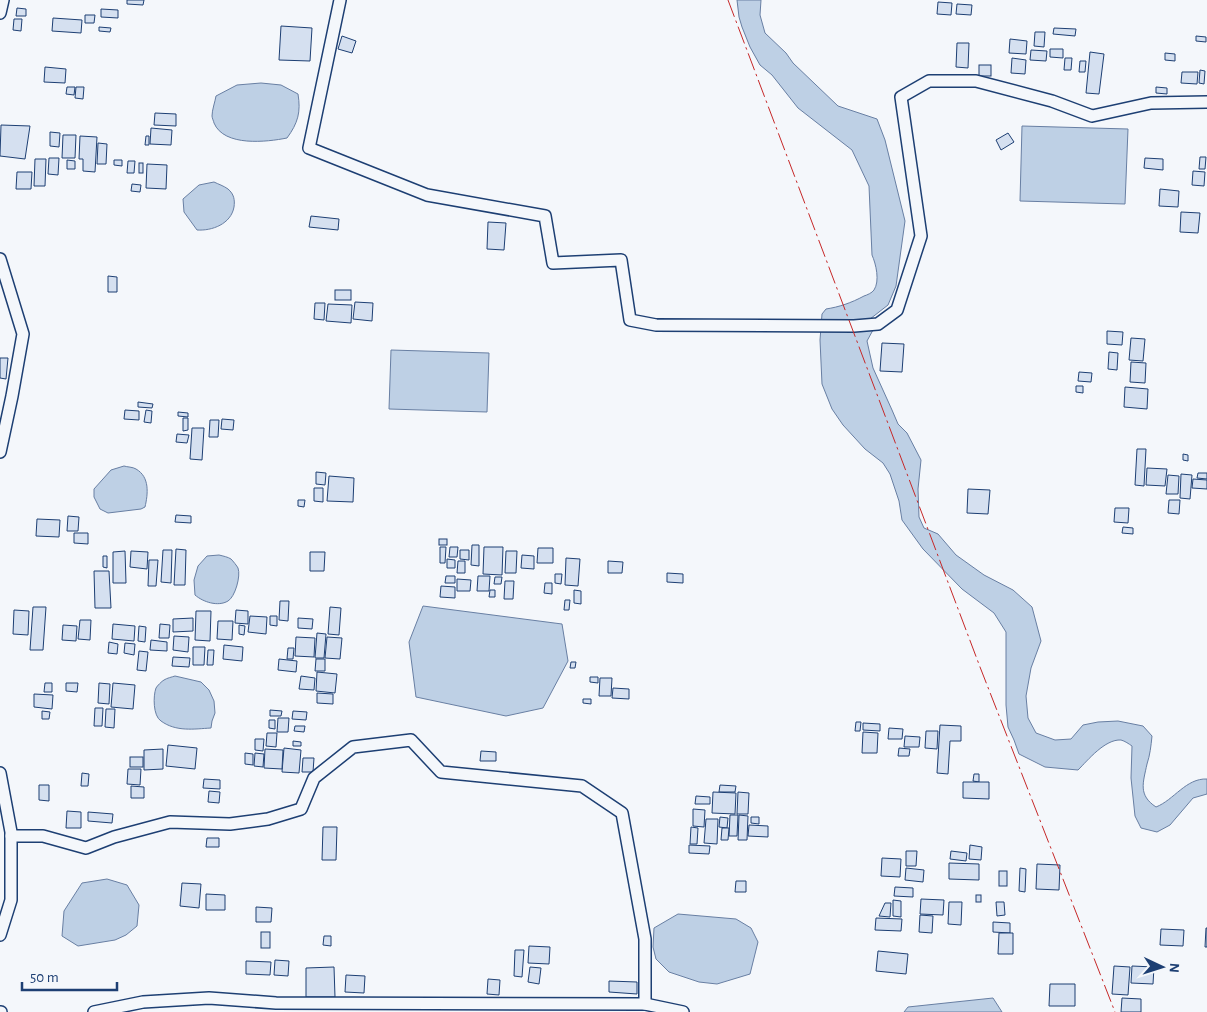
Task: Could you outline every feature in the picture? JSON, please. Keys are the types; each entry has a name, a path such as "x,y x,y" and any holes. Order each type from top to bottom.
{"street":[{"path":"0,13 3,0"},
{"path":"340,0 308,148 427,195 545,216 553,263 621,260 630,320 656,325 854,326 878,324 897,310 921,236 901,97 929,81 976,81 1052,101 1092,116 1151,103 1207,102"},
{"path":"0,259 23,334 0,452"},
{"path":"11,836 43,836 86,848 114,836 170,822 230,824 268,819 301,809 314,778 353,747 410,740 441,772 582,786 622,813 645,940 645,1004"},
{"path":"0,773 11,836 11,900 0,936"},
{"path":"94,1012 143,1002 209,998 276,1003 645,1004 683,1012"}],"water":[{"path":"737,0 761,0 760,15 765,33 786,53 793,63 838,106 877,119 885,140 905,221 896,286 888,305 870,319 873,330 867,341 873,368 898,424 907,433 921,460 918,489 919,517 924,528 938,534 956,555 984,575 1013,590 1032,607 1041,641 1031,668 1026,696 1028,718 1036,733 1055,740 1071,739 1083,725 1098,722 1118,721 1143,726 1152,736 1143,788 1146,798 1156,807 1193,782 1207,779 1207,794 1193,798 1170,825 1157,832 1141,828 1135,816 1131,778 1132,746 1125,742 1121,740 1115,741 1103,746 1078,770 1045,767 1019,754 1008,727 1006,705 1006,632 994,613 962,589 923,549 902,520 899,501 890,474 883,463 865,449 843,425 832,409 822,384 820,340 822,314 826,309 854,301 869,294 876,286 877,272 872,255 869,186 852,150 798,108 772,75 760,65 742,27"},
{"path":"261,83 281,85 298,94 298,117 287,138 269,141 247,141 227,136 219,131 212,116 216,96 237,85"},
{"path":"1022,126 1128,129 1125,204 1020,201"},
{"path":"214,182 232,193 234,207 232,213 225,222 215,228 197,230 184,212 183,199 199,185"},
{"path":"391,350 489,353 487,412 389,409"},
{"path":"124,466 136,469 144,476 147,486 145,507 108,513 100,509 94,497 94,489 111,470"},
{"path":"219,555 232,560 238,568 239,576 231,599 224,603 215,604 206,602 195,595 194,580 198,566 207,556"},
{"path":"423,606 562,624 568,661 543,708 506,716 416,697 409,642"},
{"path":"175,676 201,682 209,690 214,701 215,713 211,728 173,727 158,718 154,706 156,688 163,681"},
{"path":"107,879 127,885 139,905 137,926 126,935 115,940 78,946 62,936 64,911 82,883"},
{"path":"678,914 736,919 751,928 758,942 750,974 717,984 699,982 669,972 656,959 653,947 654,928"},
{"path":"993,998 1002,1012 904,1012 908,1007"}],"building":[{"path":"127,0 144,0 143,5 127,4"},
{"path":"938,2 952,3 951,15 937,14"},
{"path":"957,4 972,5 971,15 956,14"},
{"path":"17,8 26,9 26,16 16,16"},
{"path":"101,9 118,10 118,18 101,17"},
{"path":"85,15 95,15 94,23 85,23"},
{"path":"53,18 82,20 81,33 52,31"},
{"path":"14,19 22,19 21,31 13,30"},
{"path":"281,26 312,28 310,61 279,60"},
{"path":"99,27 111,28 110,32 99,31"},
{"path":"1054,28 1076,29 1075,36 1053,34"},
{"path":"1035,32 1045,32 1044,47 1034,46"},
{"path":"342,36 356,41 352,53 338,49"},
{"path":"1196,36 1206,37 1206,42 1196,41"},
{"path":"1010,39 1027,41 1026,54 1009,53"},
{"path":"957,43 969,43 968,68 956,67"},
{"path":"1050,49 1063,49 1063,58 1050,57"},
{"path":"1031,50 1047,51 1046,61 1030,60"},
{"path":"1090,52 1104,54 1099,94 1086,93"},
{"path":"1165,53 1175,54 1175,61 1165,60"},
{"path":"1012,58 1026,60 1025,74 1011,73"},
{"path":"1065,58 1072,58 1071,70 1064,70"},
{"path":"1080,61 1086,61 1085,72 1079,72"},
{"path":"979,65 991,65 991,76 979,76"},
{"path":"45,67 66,69 65,83 44,82"},
{"path":"1200,70 1205,71 1204,84 1199,83"},
{"path":"1182,72 1198,72 1197,84 1181,83"},
{"path":"67,87 75,87 74,95 66,94"},
{"path":"76,87 84,87 83,99 75,98"},
{"path":"1156,87 1167,88 1167,94 1156,93"},
{"path":"155,113 176,114 176,126 154,125"},
{"path":"1,125 30,126 25,159 0,156"},
{"path":"151,128 172,130 171,145 150,144"},
{"path":"50,132 60,133 59,147 50,146"},
{"path":"1008,133 1014,142 1001,150 996,140"},
{"path":"63,135 76,135 75,158 62,158"},
{"path":"80,136 97,137 95,172 83,171 83,159 79,159"},
{"path":"146,136 149,136 149,145 145,145"},
{"path":"98,143 107,144 106,164 97,164"},
{"path":"1200,157 1206,157 1205,169 1199,169"},
{"path":"49,158 59,158 58,175 48,174"},
{"path":"1145,158 1163,159 1163,170 1144,168"},
{"path":"35,159 46,159 45,186 34,186"},
{"path":"67,160 75,161 75,169 67,169"},
{"path":"114,160 122,160 122,166 114,165"},
{"path":"128,161 135,161 134,173 127,173"},
{"path":"139,163 143,163 143,173 139,173"},
{"path":"147,164 167,165 166,189 146,188"},
{"path":"1193,171 1205,172 1204,186 1192,185"},
{"path":"17,172 32,172 31,189 16,189"},
{"path":"132,184 141,185 140,192 131,191"},
{"path":"1160,189 1179,191 1178,207 1159,206"},
{"path":"1181,212 1200,213 1198,233 1180,232"},
{"path":"311,216 339,219 338,230 309,227"},
{"path":"488,222 506,223 504,250 487,249"},
{"path":"108,276 117,277 117,292 108,292"},
{"path":"335,290 351,290 351,300 335,300"},
{"path":"355,302 373,303 372,321 353,319"},
{"path":"315,303 325,303 324,320 314,319"},
{"path":"328,304 352,305 351,323 326,321"},
{"path":"1107,331 1123,332 1122,345 1107,344"},
{"path":"1131,338 1145,339 1143,361 1129,360"},
{"path":"882,343 904,344 902,372 880,371"},
{"path":"1109,352 1118,353 1117,370 1108,369"},
{"path":"0,358 8,358 6,379 0,378"},
{"path":"1131,362 1146,363 1145,383 1130,382"},
{"path":"1079,372 1092,373 1091,382 1078,381"},
{"path":"1076,386 1083,386 1083,393 1076,392"},
{"path":"1125,387 1148,389 1147,409 1124,407"},
{"path":"138,402 153,404 152,408 138,407"},
{"path":"125,410 139,411 139,420 124,419"},
{"path":"146,410 152,411 151,423 144,422"},
{"path":"178,412 188,413 188,417 178,416"},
{"path":"183,418 188,418 188,430 183,431"},
{"path":"222,419 234,420 233,430 221,429"},
{"path":"210,420 219,420 218,437 209,437"},
{"path":"192,428 204,428 202,460 190,459"},
{"path":"177,434 189,435 187,443 176,442"},
{"path":"1137,449 1146,449 1144,486 1135,485"},
{"path":"1183,454 1188,455 1188,461 1183,460"},
{"path":"1147,468 1167,469 1165,486 1146,485"},
{"path":"316,472 326,473 325,485 316,484"},
{"path":"1198,473 1207,473 1207,479 1197,478"},
{"path":"1181,474 1192,475 1190,499 1180,498"},
{"path":"1168,475 1179,476 1178,494 1166,494"},
{"path":"329,476 354,478 353,502 327,501"},
{"path":"1193,479 1207,480 1207,489 1192,488"},
{"path":"314,488 323,488 323,502 314,501"},
{"path":"968,489 990,490 988,514 967,513"},
{"path":"298,500 305,500 304,507 298,506"},
{"path":"1169,500 1180,500 1179,514 1168,513"},
{"path":"1115,508 1129,508 1128,523 1114,522"},
{"path":"176,515 191,516 191,523 175,522"},
{"path":"68,516 79,517 78,531 67,531"},
{"path":"37,519 60,520 59,537 36,536"},
{"path":"1123,527 1133,528 1133,534 1122,533"},
{"path":"74,533 88,533 88,544 74,543"},
{"path":"439,539 447,539 447,545 439,545"},
{"path":"472,545 479,545 479,566 471,565"},
{"path":"440,547 446,547 445,563 440,563"},
{"path":"450,547 458,547 457,557 449,557"},
{"path":"484,547 503,547 502,575 483,574"},
{"path":"538,548 553,548 553,563 537,563"},
{"path":"176,549 186,550 185,585 174,585"},
{"path":"163,550 172,550 171,583 161,582"},
{"path":"460,550 469,550 469,560 460,559"},
{"path":"125,551 126,583 113,583 113,552"},
{"path":"131,551 148,552 147,569 130,567"},
{"path":"506,551 517,551 516,573 505,573"},
{"path":"310,552 325,552 324,571 310,571"},
{"path":"522,555 534,556 534,569 521,568"},
{"path":"103,556 107,556 107,568 103,567"},
{"path":"566,558 580,559 578,586 565,585"},
{"path":"447,559 455,560 455,568 447,568"},
{"path":"149,560 158,560 156,586 148,586"},
{"path":"458,561 465,561 465,573 457,573"},
{"path":"608,561 623,562 622,573 608,573"},
{"path":"94,571 109,571 111,608 95,608"},
{"path":"667,573 683,574 683,583 667,582"},
{"path":"555,574 562,574 561,584 555,583"},
{"path":"446,576 455,576 455,583 445,583"},
{"path":"478,576 490,576 489,591 477,591"},
{"path":"495,577 502,577 501,584 494,584"},
{"path":"457,579 471,580 470,591 457,591"},
{"path":"505,581 514,581 513,599 504,599"},
{"path":"545,583 552,583 552,594 544,593"},
{"path":"441,586 455,587 455,598 440,597"},
{"path":"490,590 495,590 495,597 489,597"},
{"path":"574,590 581,591 581,604 574,603"},
{"path":"565,600 570,600 569,610 564,610"},
{"path":"280,601 289,601 288,621 279,620"},
{"path":"33,607 46,607 43,650 30,650"},
{"path":"330,607 341,608 339,635 328,634"},
{"path":"14,610 29,611 28,635 13,634"},
{"path":"236,610 248,611 248,624 235,623"},
{"path":"196,611 211,611 210,641 195,640"},
{"path":"250,616 267,617 266,634 248,632"},
{"path":"270,616 277,616 277,626 270,625"},
{"path":"193,618 193,631 173,632 173,619"},
{"path":"298,618 313,619 312,629 298,628"},
{"path":"80,620 91,620 90,640 78,639"},
{"path":"218,621 233,621 232,640 217,639"},
{"path":"113,624 135,626 134,641 112,639"},
{"path":"160,624 170,625 169,638 159,638"},
{"path":"63,625 77,626 76,641 62,640"},
{"path":"239,625 245,626 244,635 239,634"},
{"path":"139,626 146,627 145,642 138,641"},
{"path":"317,633 326,634 324,658 315,658"},
{"path":"174,636 189,637 188,652 173,650"},
{"path":"296,637 315,638 314,657 295,656"},
{"path":"327,637 342,638 340,659 325,658"},
{"path":"151,640 167,642 167,651 150,650"},
{"path":"109,642 118,644 117,654 108,653"},
{"path":"125,643 135,644 134,655 124,653"},
{"path":"224,645 243,647 242,661 223,659"},
{"path":"193,647 205,647 204,665 193,665"},
{"path":"288,648 294,648 293,659 287,659"},
{"path":"208,650 214,650 213,665 207,665"},
{"path":"139,651 148,652 146,671 137,670"},
{"path":"173,657 190,658 189,667 172,666"},
{"path":"279,659 297,661 296,672 278,670"},
{"path":"316,659 325,659 325,671 315,671"},
{"path":"571,662 576,662 575,668 570,668"},
{"path":"317,672 337,674 335,693 316,691"},
{"path":"301,676 315,678 314,690 299,689"},
{"path":"590,677 598,677 598,683 590,682"},
{"path":"600,678 612,678 611,696 599,696"},
{"path":"45,683 52,683 52,692 44,692"},
{"path":"66,683 78,683 77,692 66,691"},
{"path":"99,683 110,684 109,704 98,703"},
{"path":"113,683 135,685 133,709 111,707"},
{"path":"613,688 629,689 629,699 612,698"},
{"path":"317,693 333,694 333,704 317,703"},
{"path":"34,694 53,695 52,709 34,707"},
{"path":"583,699 591,699 591,704 583,703"},
{"path":"95,708 103,708 102,726 94,726"},
{"path":"106,709 115,709 114,728 105,727"},
{"path":"270,710 282,711 281,716 270,716"},
{"path":"42,711 50,712 49,719 42,719"},
{"path":"293,711 307,712 306,720 292,719"},
{"path":"278,718 289,718 288,732 277,732"},
{"path":"269,720 275,720 275,729 269,728"},
{"path":"856,722 861,722 860,731 855,731"},
{"path":"863,723 880,724 880,731 863,730"},
{"path":"940,725 961,726 961,741 950,741 948,774 937,773"},
{"path":"295,726 305,726 304,732 294,731"},
{"path":"889,728 903,729 902,739 888,739"},
{"path":"926,731 938,731 937,749 925,748"},
{"path":"863,732 878,733 877,753 862,753"},
{"path":"267,733 277,733 276,747 266,746"},
{"path":"905,736 920,737 919,747 904,747"},
{"path":"255,739 264,739 263,751 255,750"},
{"path":"293,741 301,742 301,746 293,746"},
{"path":"168,745 197,748 195,769 166,766"},
{"path":"284,748 301,750 299,773 282,772"},
{"path":"899,748 910,749 909,756 898,756"},
{"path":"163,749 163,769 144,770 144,750"},
{"path":"265,749 283,750 282,769 264,768"},
{"path":"481,751 496,752 496,761 480,761"},
{"path":"245,753 253,754 253,765 245,764"},
{"path":"255,753 264,754 263,767 254,766"},
{"path":"130,757 143,757 143,767 130,767"},
{"path":"303,758 314,758 313,772 302,772"},
{"path":"128,769 141,769 140,785 127,784"},
{"path":"82,773 89,774 88,786 81,786"},
{"path":"974,774 979,774 979,782 973,781"},
{"path":"204,779 220,780 220,789 203,788"},
{"path":"963,782 989,782 989,799 963,798"},
{"path":"39,785 49,785 49,801 39,800"},
{"path":"720,785 736,786 735,792 719,792"},
{"path":"131,786 144,787 144,798 131,798"},
{"path":"209,791 220,792 219,803 208,802"},
{"path":"713,792 736,793 735,814 712,813"},
{"path":"738,792 749,793 748,814 737,814"},
{"path":"696,796 710,797 710,804 695,804"},
{"path":"693,809 705,810 704,827 693,826"},
{"path":"67,811 81,812 81,828 66,828"},
{"path":"88,812 113,814 112,823 88,821"},
{"path":"730,815 738,815 737,836 729,836"},
{"path":"739,815 748,816 747,840 738,840"},
{"path":"720,817 728,818 727,828 719,827"},
{"path":"751,817 759,817 759,824 751,823"},
{"path":"706,819 718,819 717,844 704,843"},
{"path":"749,825 768,826 768,837 748,836"},
{"path":"323,827 337,827 336,860 322,860"},
{"path":"691,827 698,828 697,844 690,844"},
{"path":"722,828 729,828 728,840 721,840"},
{"path":"207,838 219,838 219,847 206,847"},
{"path":"689,845 710,846 709,854 689,853"},
{"path":"970,845 982,847 981,860 969,859"},
{"path":"906,851 917,851 916,866 906,866"},
{"path":"951,851 967,853 966,861 950,859"},
{"path":"882,858 901,859 900,877 881,876"},
{"path":"949,863 979,864 979,880 949,879"},
{"path":"1037,864 1060,865 1059,890 1036,889"},
{"path":"906,868 924,870 923,882 905,880"},
{"path":"1020,868 1026,869 1025,892 1019,891"},
{"path":"999,871 1007,871 1007,886 999,886"},
{"path":"736,881 746,881 746,892 735,892"},
{"path":"182,883 201,884 199,908 180,906"},
{"path":"895,887 913,888 913,897 894,896"},
{"path":"206,894 225,895 225,910 206,910"},
{"path":"976,895 981,895 981,902 976,902"},
{"path":"921,899 944,900 943,915 920,914"},
{"path":"893,900 901,901 901,917 893,916"},
{"path":"949,902 962,902 961,925 948,924"},
{"path":"996,902 1004,902 1005,915 997,916"},
{"path":"885,903 891,903 890,917 879,916"},
{"path":"256,907 272,908 271,922 256,922"},
{"path":"920,915 933,916 932,933 919,932"},
{"path":"876,918 902,919 901,931 875,930"},
{"path":"993,922 1010,923 1010,933 993,932"},
{"path":"1206,928 1207,947 1205,947"},
{"path":"1161,929 1184,930 1183,946 1160,945"},
{"path":"261,932 270,932 270,948 261,948"},
{"path":"999,933 1013,933 1013,954 998,954"},
{"path":"324,936 331,936 331,946 323,945"},
{"path":"529,946 550,947 549,964 528,963"},
{"path":"515,950 524,950 522,977 514,976"},
{"path":"878,951 908,954 906,974 876,971"},
{"path":"275,960 289,961 288,976 274,975"},
{"path":"246,961 271,962 270,975 246,974"},
{"path":"1114,966 1130,967 1128,995 1112,994"},
{"path":"1132,966 1154,967 1153,984 1131,983"},
{"path":"334,967 335,997 306,997 306,968"},
{"path":"530,967 541,968 539,984 528,982"},
{"path":"346,975 365,976 364,993 345,992"},
{"path":"488,979 500,980 499,995 487,994"},
{"path":"609,981 637,982 637,994 609,992"},
{"path":"1050,984 1075,984 1075,1006 1049,1006"},
{"path":"1122,998 1141,999 1141,1012 1121,1012"}],"power":[{"path":"728,0 980,667 1115,1012"}]}
